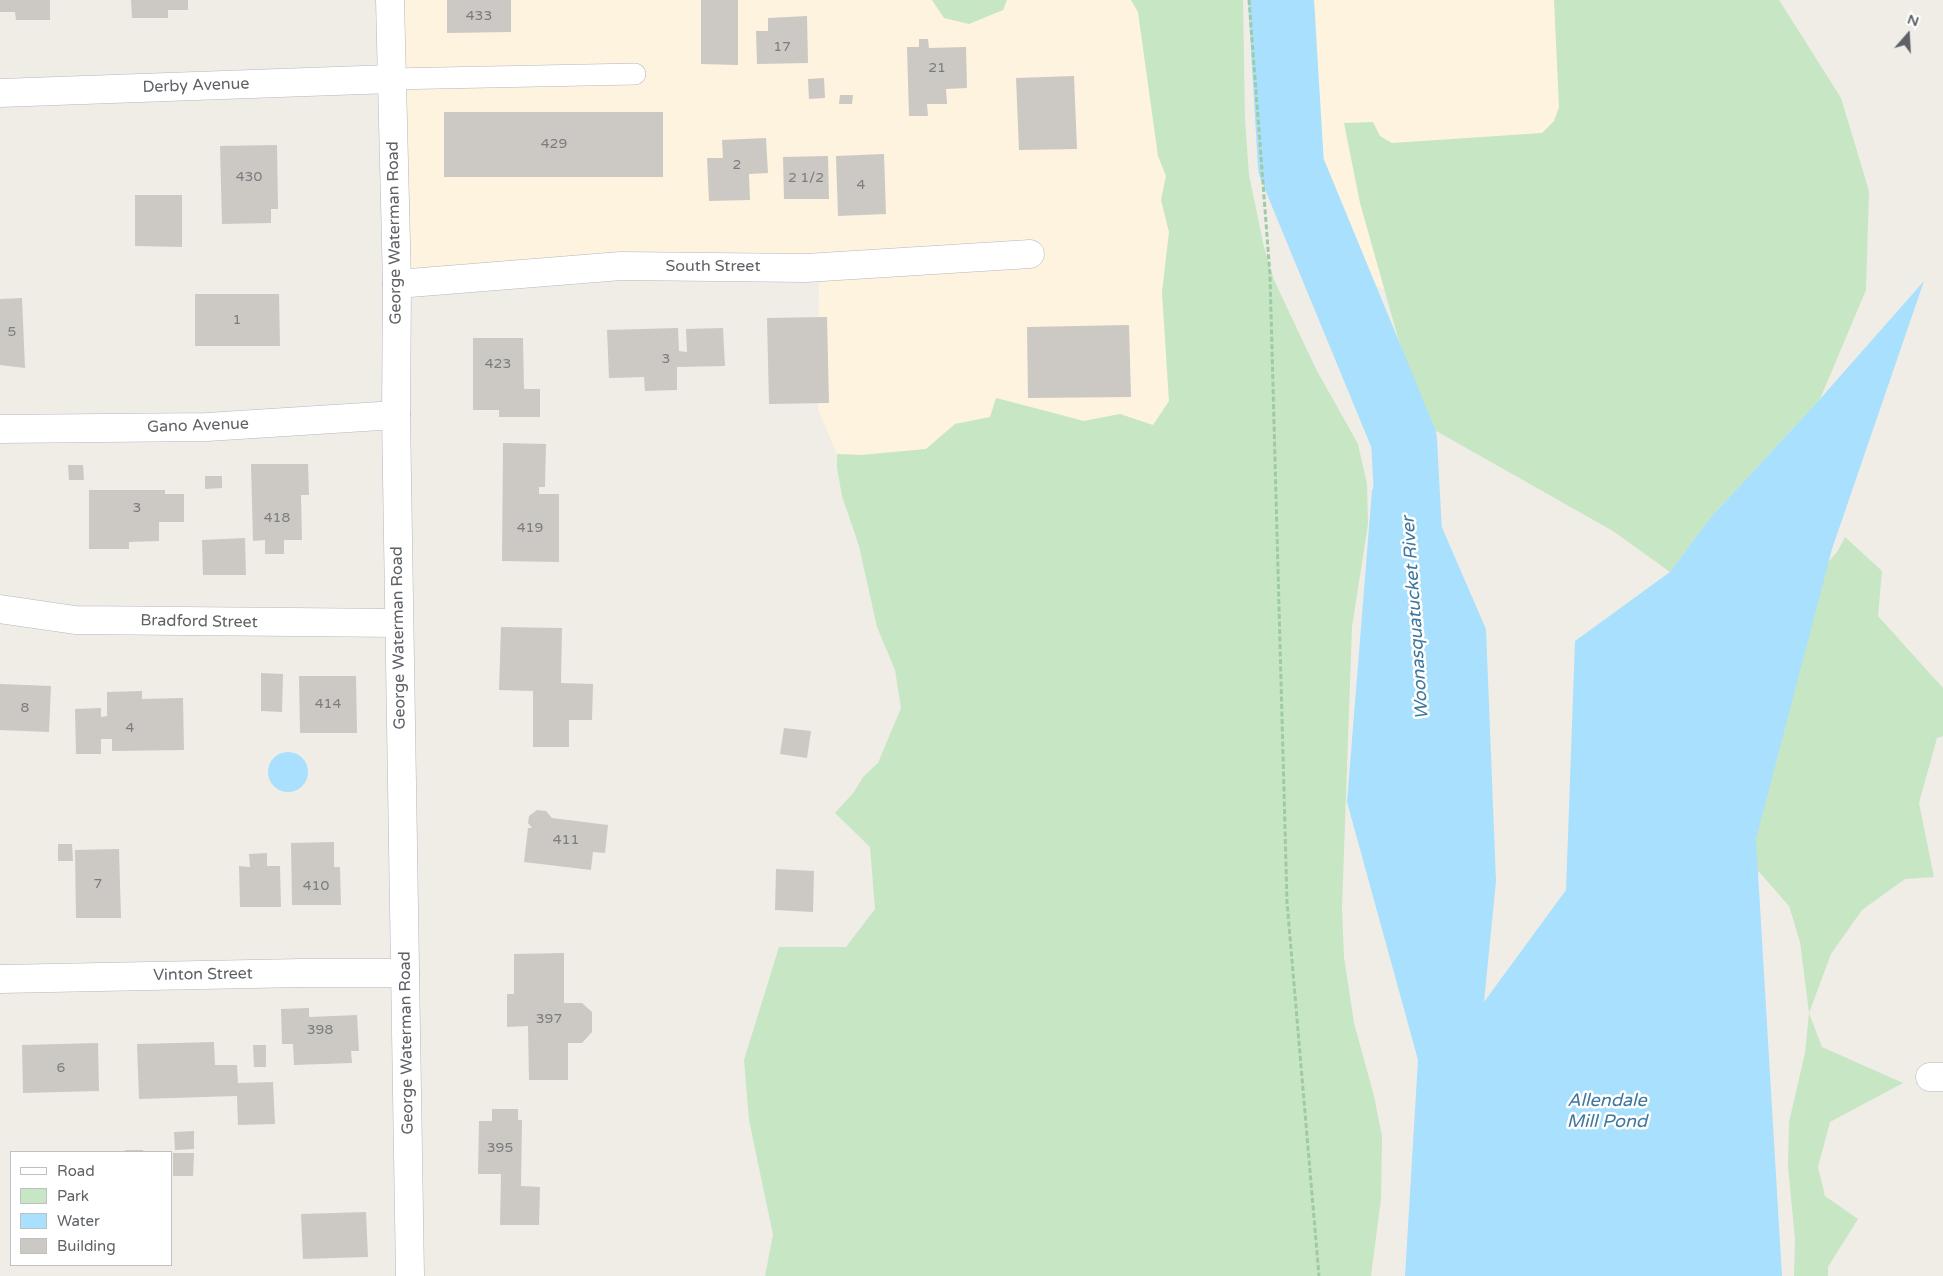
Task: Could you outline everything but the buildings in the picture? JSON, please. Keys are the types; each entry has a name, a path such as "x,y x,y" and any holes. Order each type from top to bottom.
{"street":[{"name":"George Waterman Road","path":"390,0 397,284 396,416 410,1276"},
{"name":"Derby Avenue","path":"0,92 391,79"},
{"name":"South Street","path":"397,284 621,266 806,268 1030,254"},
{"name":"Gano Avenue","path":"0,429 207,427 396,416"},
{"name":"Bradford Street","path":"0,609 75,620 399,624"},
{"name":"Vinton Street","path":"0,979 292,973 405,973"}],"lane":[{"path":"391,79 635,74"}],"path":[{"path":"1249,0 1270,275 1287,902 1319,1276"}],"shaded area":[{"path":"386,0 932,0 944,18 1003,10 1007,0 1131,0 1138,12 1158,156 1166,176 1161,200 1169,232 1162,292 1169,401 1153,426 1120,414 1084,421 997,398 991,417 955,424 926,449 861,455 837,454 818,410 819,274 391,280"},
{"path":"1289,0 1726,0 1387,290 1328,268 1321,268 1316,258 1308,208 1293,141 1288,104"}],"green space":[{"path":"932,0 1007,0 1003,10 969,24 944,18"},
{"path":"1131,0 1243,0 1245,120 1249,175 1264,247 1274,280 1316,369 1358,444 1367,484 1368,524 1352,627 1342,908 1344,957 1354,1023 1374,1096 1382,1136 1381,1199 1371,1276 765,1276 773,1235 749,1120 744,1060 779,947 846,947 875,909 870,847 835,813 854,792 863,777 878,763 901,708 895,670 877,627 859,546 842,496 837,468 837,454 861,455 926,449 955,424 990,417 996,398 1084,421 1120,414 1153,425 1169,401 1162,292 1169,232 1161,200 1166,176 1158,156 1138,12"},
{"path":"1554,0 1779,0 1841,98 1869,191 1866,290 1820,399 1711,517 1670,572 1613,531 1422,423 1360,203 1344,123 1373,122 1380,136 1392,143 1542,133 1554,121 1559,107"},
{"path":"1845,537 1882,571 1878,616 1943,688 1943,736 1937,738 1919,803 1934,877 1905,879 1862,910 1831,954 1809,1013 1800,942 1789,906 1761,874 1724,840 1811,583 1837,552"},
{"path":"1809,1013 1822,1047 1903,1083 1830,1122 1818,1167 1825,1196 1858,1219 1828,1267 1828,1276 1794,1276 1795,1239 1788,1167 1789,1122 1805,1053"}],"water":[{"name":"Allendale Mill Pond","path":"1924,281 1832,549 1756,839 1782,1276 1405,1276 1418,1060 1347,802 1372,490 1404,440 1486,629 1496,881 1484,1002 1566,890 1575,641 1670,572 1711,517 1820,399"},
{"path":"284,752 292,752 299,755 305,761 308,772 305,783 299,789 292,792 284,792 277,789 271,783 268,776 268,768 271,761 277,755"}],"waterway":[{"name":"Woonasquatucket River","path":"1281,0 1291,166 1404,440 1409,533"}]}
